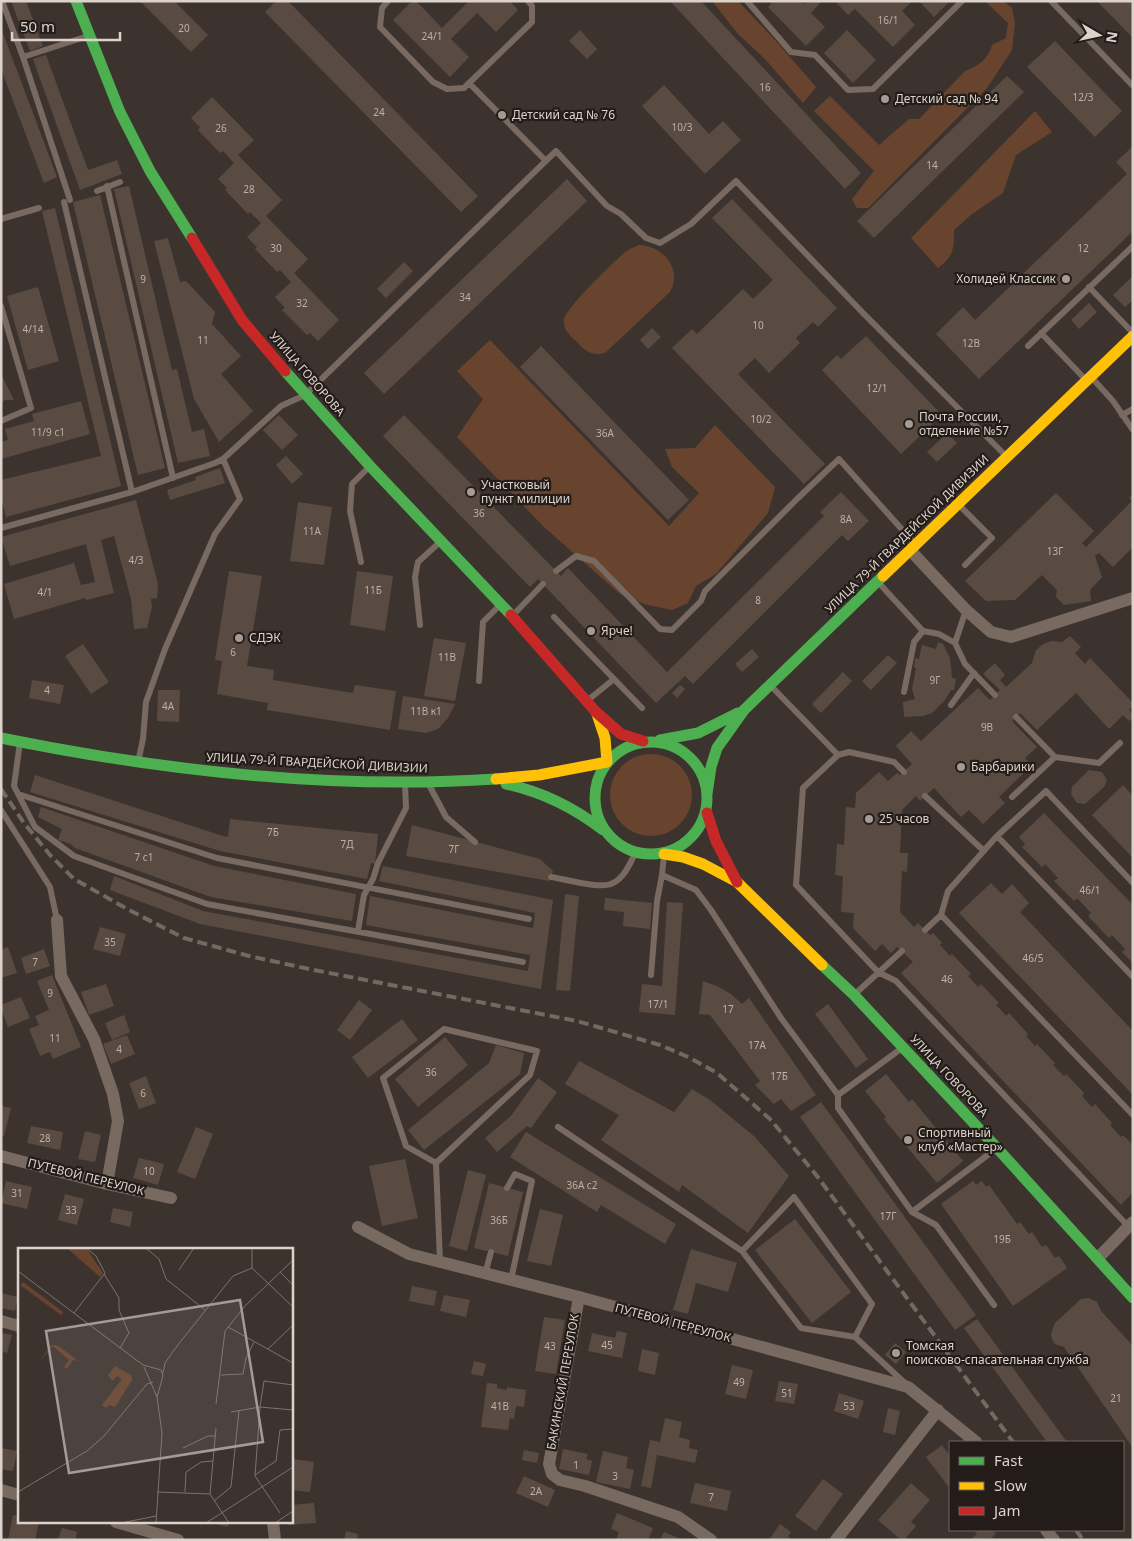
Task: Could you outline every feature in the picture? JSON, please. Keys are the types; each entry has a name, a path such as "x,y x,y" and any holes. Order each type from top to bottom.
{"main road":[{"name":"УЛИЦА ГОВОРОВА","path":"76,1 120,112 156,182 242,320 305,395 501,604 596,712"},
{"name":"УЛИЦА 79-Й ГВАРДЕЙСКОЙ ДИВИЗИИ","path":"707,794 710,768 716,749 722,737 744,710 1133,335"},
{"name":"УЛИЦА 79-Й ГВАРДЕЙСКОЙ ДИВИЗИИ","path":"649,741 698,733 744,710"},
{"path":"596,712 621,734 671,745 684,752 700,770 706,784 707,813 689,839 664,854 636,852 618,844 609,835 598,815 594,800 600,773 607,762 630,745 649,741"},
{"path":"596,712 604,729 608,745 607,762"},
{"name":"УЛИЦА 79-Й ГВАРДЕЙСКОЙ ДИВИЗИИ","path":"1,738 55,750 138,764 278,777 405,782 485,781 569,770 607,762"},
{"name":"УЛИЦА 79-Й ГВАРДЕЙСКОЙ ДИВИЗИИ","path":"485,781 528,788 549,795 574,808 609,835"},
{"name":"УЛИЦА ГОВОРОВА","path":"707,813 716,841 737,882"},
{"name":"УЛИЦА ГОВОРОВА","path":"664,854 683,857 703,864 737,882 854,995 997,1148 1133,1298"}],"street":[{"path":"913,547 966,610 991,632 1010,637 1133,598"},
{"path":"57,920 61,976 94,1040 113,1094 118,1121 107,1184"},
{"name":"ПУТЕВОЙ ПЕРЕУЛОК","path":"1,1156 107,1184 171,1198"},
{"path":"1098,1258 1130,1224"},
{"name":"ПУТЕВОЙ ПЕРЕУЛОК","path":"358,1227 409,1254 579,1297 908,1387 975,1441"},
{"name":"БАКИНСКИЙ ПЕРЕУЛОК","path":"579,1297 549,1464 552,1474 560,1480 585,1486 678,1517 711,1540"},
{"path":"1,1321 18,1326"},
{"path":"836,1540 938,1410"},
{"path":"1,1490 18,1495"},
{"path":"123,1524 178,1540"},
{"path":"273,1524 275,1540"}],"lane":[{"path":"2,1 23,58 67,201 132,492"},
{"path":"388,1 382,8 380,27 433,82 447,89 464,88 532,22 532,6 528,1"},
{"path":"747,1 791,52 815,54 848,90 872,90 962,1"},
{"path":"1051,1 1133,86"},
{"path":"23,58 90,35"},
{"path":"469,83 546,161"},
{"path":"1,528 132,492 223,459 281,406 305,395 556,151 607,206 621,214 646,238 660,243 691,224 736,181 864,314 1007,457"},
{"path":"97,191 120,182"},
{"path":"108,186 173,478"},
{"path":"1,218 40,208"},
{"path":"1028,346 1133,246"},
{"path":"1089,287 1133,335"},
{"path":"1,306 31,408 1,421"},
{"path":"1041,333 1113,401 1133,430"},
{"path":"1122,415 1133,409"},
{"path":"138,764 143,739 146,702 165,649 215,534 240,499 223,459"},
{"path":"556,571 576,556 594,561 660,629 672,630 702,601 705,591 838,459 913,547"},
{"path":"361,562 350,511 352,484 370,466"},
{"path":"958,504 992,538 966,564"},
{"path":"420,625 415,577 418,562 441,541"},
{"path":"877,581 923,631 939,634 954,643 965,664 995,695"},
{"path":"512,616 542,584"},
{"path":"480,681 483,622 501,604"},
{"path":"954,643 966,610"},
{"path":"554,617 642,708"},
{"path":"904,692 914,642 923,631"},
{"path":"951,705 974,674"},
{"path":"587,700 614,679"},
{"path":"770,685 838,755"},
{"path":"1016,717 1056,757 1099,763 1120,743"},
{"path":"20,742 14,786 35,827 74,856 207,904 523,962"},
{"path":"904,772 894,762 849,752 838,755 802,788 796,885 878,972 896,981 1130,1224"},
{"path":"1012,797 1056,757"},
{"path":"358,931 364,895 374,879 378,863 406,808 405,782"},
{"path":"428,782 446,817 475,842"},
{"path":"925,930 941,915 948,891 997,836 1046,791 1133,883"},
{"path":"18,794 217,858 529,919"},
{"path":"926,796 984,851"},
{"path":"1,810 50,887 57,920"},
{"path":"997,836 1133,978"},
{"path":"551,877 603,886 613,884 623,874 636,852"},
{"path":"651,975 657,901 664,854"},
{"path":"662,875 696,890 781,1018 838,1095 838,1108 912,1212 936,1225 994,1305"},
{"path":"941,915 1133,1115"},
{"path":"854,995 902,951"},
{"path":"436,1163 406,1146 383,1078 444,1029 537,1051 530,1075 436,1163 440,1262"},
{"path":"838,1095 903,1047"},
{"path":"558,1127 742,1251 801,1328 855,1337 908,1387"},
{"path":"912,1212 997,1148"},
{"path":"507,1188 516,1174 532,1181 511,1280"},
{"path":"742,1251 794,1198 872,1304 855,1337"},
{"path":"485,1274 491,1252"}],"shaded area":[{"path":"712,1 738,1 775,40 816,87 803,103 765,59 738,34"},
{"path":"985,1 1003,1 1012,8 1015,23 1012,50 987,88 868,208 857,208 852,199 874,171 814,111 830,96 879,145 909,119 919,119 965,71 975,67 982,61 992,45 1006,38 1008,23"},
{"path":"1035,111 1052,132 1016,155 1003,193 972,214 954,230 952,252 947,260 938,268 911,238"},
{"path":"639,245 648,246 656,250 668,260 674,275 670,292 605,353 590,353 566,331 564,321 566,315 580,297 611,265 625,252"},
{"path":"490,340 669,526 699,493 672,467 665,449 695,448 715,425 775,487 768,513 716,574 696,586 688,603 672,610 644,604 620,594 544,527 457,437 483,399 457,371"},
{"path":"651,754 674,761 680,766 685,772 692,795 685,818 680,824 674,829 651,836 628,829 622,824 617,818 610,795 617,772 622,766 628,761"}],"building":[{"path":"11,1 26,1 43,46 30,51"},
{"path":"140,1 174,1 208,35 191,52"},
{"path":"276,1 288,1 478,196 461,212 265,12"},
{"path":"412,1 416,1 442,28 467,1 510,1 518,10 496,32 477,13 451,39 469,57 450,77 393,20"},
{"path":"670,1 701,1 861,173 845,189"},
{"path":"773,1 801,1 803,4 806,1 822,1 811,13 825,27 806,46 768,7"},
{"path":"835,1 912,1 902,11 915,25 893,47 855,9 848,15"},
{"path":"919,1 950,1 934,17"},
{"path":"1097,1 1130,1 1133,4 1133,38"},
{"path":"1,28 57,177 44,183 1,69"},
{"path":"580,30 597,49 587,59 569,41"},
{"path":"847,30 876,60 853,83 824,53"},
{"path":"1055,41 1122,111 1095,137 1027,67"},
{"path":"46,55 88,170 117,160 122,174 80,190 33,59"},
{"path":"1007,76 1024,92 874,238 857,221"},
{"path":"664,85 709,134 723,121 741,140 705,174 642,106"},
{"path":"212,97 254,140 238,155 282,200 266,216 308,259 294,273 339,320 318,341 310,333 307,335 282,310 285,308 275,297 291,282 280,270 277,272 255,249 257,247 247,237 261,223 250,212 248,214 225,190 227,188 218,179 234,163 223,151 220,153 198,130 200,127 191,118"},
{"path":"1133,146 1133,231 979,379 936,334 963,307 975,320 1127,174 1116,162"},
{"path":"567,179 587,201 384,394 364,373"},
{"path":"129,186 172,370 177,369 192,432 204,429 210,456 178,463 114,189"},
{"path":"100,195 165,468 138,475 73,202"},
{"path":"732,199 837,308 818,327 813,322 796,338 800,343 769,373 755,358 738,374 825,464 804,484 672,348 692,329 697,334 743,289 753,299 773,280 712,218"},
{"path":"55,208 121,486 6,517 1,497 1,480 101,456 42,211"},
{"path":"168,238 180,282 186,281 215,312 212,324 241,356 221,374 253,411 219,442 194,399 154,241"},
{"path":"404,262 413,271 386,298 377,289"},
{"path":"1133,276 1133,300 1125,307 1113,295"},
{"path":"38,287 59,361 28,370 7,296"},
{"path":"1089,303 1097,312 1079,329 1071,320"},
{"path":"652,328 661,337 648,349 640,340"},
{"path":"866,336 942,415 901,454 822,370 837,355 841,359"},
{"path":"541,346 689,500 668,520 520,367"},
{"path":"1,374 14,400 5,400 1,403"},
{"path":"81,401 90,434 1,459 1,442 8,440 5,429 34,421 32,414"},
{"path":"279,415 298,435 282,450 263,430"},
{"path":"404,415 561,576 568,568 667,672 824,516 820,512 841,492 869,521 848,541 842,535 693,684 685,676 656,703 538,579 530,587 383,436"},
{"path":"947,433 957,443 937,462 927,452"},
{"path":"286,456 303,474 292,484 276,465"},
{"path":"220,468 225,483 170,500 167,490 196,480 195,477"},
{"path":"1056,493 1094,531 1082,543 1086,547 1132,501 1129,498 1133,494 1133,547 1113,567 1099,553 1095,556 1102,577 1090,590 1091,601 1064,605 1056,597 1057,590 1042,575 1015,600 986,601 965,581"},
{"path":"136,500 158,584 157,598 151,599 152,607 147,628 134,629 131,599 114,536 101,540 114,593 86,600 85,598 14,619 4,584 74,563 81,585 95,582 86,544 10,566 1,537"},
{"path":"298,502 332,507 324,565 290,561"},
{"path":"229,571 262,576 247,666 274,670 273,680 353,693 355,685 396,691 390,730 267,710 268,703 217,694 222,661 215,660"},
{"path":"357,571 393,576 385,631 350,625"},
{"path":"1070,636 1081,647 1075,653 1085,664 1090,658 1133,703 1129,710 1133,717 1129,721 1123,715 1109,729 1076,693 1037,730 1020,713 1012,721 1037,747 1025,758 1032,765 999,797 1005,803 983,824 969,810 961,817 934,788 920,801 916,796 902,810 900,853 908,853 907,872 902,871 900,912 914,927 918,923 930,935 933,933 942,943 940,945 950,956 952,954 971,974 968,976 978,987 981,984 999,1003 996,1005 1006,1016 1009,1013 1028,1034 1026,1036 1035,1046 1037,1044 1055,1063 1053,1065 1064,1076 1066,1074 1084,1093 1082,1096 1092,1107 1095,1104 1112,1123 1110,1125 1121,1137 1123,1135 1133,1145 1133,1192 1121,1205 901,973 913,962 897,947 891,953 882,944 875,951 853,928 854,913 841,912 843,876 835,875 837,844 844,845 846,807 855,808 856,793 879,772 888,781 897,773 900,775 912,764 896,746 911,731 921,741 978,688 990,700 1000,690 983,674 995,663 1005,675 1000,680 1006,687 1032,663 1036,650 1043,644 1052,641 1062,642"},
{"path":"434,638 466,643 455,701 424,696"},
{"path":"938,642 943,644 950,658 952,678 956,679 954,690 951,690 945,700 932,713 923,716 904,717 903,702 915,699 912,689 916,668 914,668 915,658 919,659 922,645 936,649"},
{"path":"83,644 109,682 91,694 65,656"},
{"path":"752,649 759,657 742,672 735,664"},
{"path":"888,655 897,663 871,690 862,681"},
{"path":"843,672 852,681 821,713 812,704"},
{"path":"32,680 64,685 60,704 29,698"},
{"path":"680,685 685,689 677,698 672,693"},
{"path":"158,690 180,690 179,722 157,721"},
{"path":"403,696 455,704 448,718 438,729 426,733 398,729"},
{"path":"1089,770 1102,772 1107,780 1104,787 1085,804 1077,803 1071,794 1072,787"},
{"path":"35,775 228,837 230,819 378,834 375,864 371,863 367,879 220,851 30,792"},
{"path":"1123,785 1133,796 1133,858 1092,815"},
{"path":"41,807 214,866 356,894 352,921 211,897 75,848 71,844 58,840 62,829 38,817"},
{"path":"1044,813 1133,905 1133,963 1122,952 1125,949 1112,935 1109,938 1088,916 1091,913 1077,898 1074,901 1054,881 1058,878 1045,864 1042,867 1022,847 1025,844 1019,837"},
{"path":"412,825 540,859 553,871 550,881 406,856"},
{"path":"383,866 553,900 541,989 200,924 110,890 114,876 203,911 528,971 530,955 366,925 370,896 533,928 535,913 379,881"},
{"path":"991,883 1002,894 1012,884 1029,903 1020,912 1133,1031 1133,1095 959,913"},
{"path":"565,894 579,896 570,991 556,990"},
{"path":"605,898 652,903 650,929 623,926 624,912 604,910"},
{"path":"667,902 683,903 675,1015 639,1012 642,984 662,986"},
{"path":"100,927 126,934 120,956 93,949"},
{"path":"8,947 17,973 1,978 1,950"},
{"path":"44,949 50,966 26,974 21,958"},
{"path":"52,975 81,1047 53,1059 50,1052 40,1056 29,1029 39,1025 35,1016 49,1010 37,981"},
{"path":"703,981 731,994 742,1004 749,998 816,1095 791,1111 781,1099 774,1104 755,1085 760,1081 710,1015 699,1014"},
{"path":"106,984 114,1006 89,1015 81,992"},
{"path":"21,997 30,1018 8,1027 1,1005"},
{"path":"359,1000 372,1010 350,1040 337,1030"},
{"path":"828,1004 868,1059 856,1068 815,1014"},
{"path":"124,1015 130,1032 112,1040 105,1023"},
{"path":"402,1019 418,1040 368,1078 352,1057"},
{"path":"127,1035 135,1054 111,1064 103,1044"},
{"path":"445,1037 468,1065 418,1107 395,1079"},
{"path":"496,1045 524,1053 520,1074 424,1150 408,1130 489,1063"},
{"path":"579,1061 674,1112 692,1089 710,1100 755,1137 789,1176 748,1233 682,1185 679,1192 601,1140 619,1115 565,1084"},
{"path":"886,1074 909,1102 912,1099 963,1161 937,1183 884,1119 886,1117 865,1091"},
{"path":"146,1076 156,1103 139,1109 129,1083"},
{"path":"538,1078 557,1092 531,1128 527,1126 497,1152 485,1138 511,1116"},
{"path":"821,1102 976,1315 955,1330 800,1117"},
{"path":"1,1106 11,1108 4,1136 1,1135"},
{"path":"31,1126 63,1132 60,1150 27,1143"},
{"path":"196,1127 213,1134 195,1179 177,1172"},
{"path":"85,1131 101,1135 95,1162 78,1159"},
{"path":"526,1132 676,1224 665,1244 601,1205 597,1212 510,1157"},
{"path":"139,1158 164,1164 158,1185 133,1178"},
{"path":"405,1159 418,1218 382,1226 369,1166"},
{"path":"468,1170 486,1175 467,1251 449,1246"},
{"path":"6,1181 32,1187 27,1209 1,1203"},
{"path":"973,1181 976,1185 982,1181 986,1187 989,1185 1017,1224 1020,1222 1029,1234 1032,1232 1042,1247 1046,1245 1055,1258 1059,1256 1067,1268 1013,1306 941,1204"},
{"path":"489,1183 523,1192 508,1256 474,1248"},
{"path":"65,1194 84,1199 77,1225 58,1220"},
{"path":"113,1208 133,1212 130,1227 110,1222"},
{"path":"540,1209 563,1215 551,1266 527,1261"},
{"path":"795,1219 851,1292 812,1323 755,1250"},
{"path":"691,1249 737,1263 728,1292 696,1283 688,1314 673,1310"},
{"path":"412,1286 437,1291 434,1306 409,1301"},
{"path":"1,1293 18,1297 15,1311 1,1308"},
{"path":"444,1295 470,1300 466,1317 440,1311"},
{"path":"1089,1298 1097,1302 1101,1311 1133,1346 1133,1448 1064,1347 1055,1344 1052,1339 1051,1334 1055,1323 1081,1299"},
{"path":"544,1317 565,1320 556,1374 535,1371"},
{"path":"977,1319 1066,1441 1046,1441 964,1328"},
{"path":"617,1331 627,1333 622,1358 588,1351 592,1333 615,1338"},
{"path":"1,1333 12,1335 7,1353 1,1351"},
{"name":"Томская поисково-спасательная служба","path":"895,1343 906,1352 896,1364 885,1355"},
{"path":"642,1349 659,1353 655,1375 638,1371"},
{"path":"474,1361 486,1364 483,1376 471,1374"},
{"path":"732,1365 753,1370 746,1399 725,1394"},
{"path":"779,1381 798,1384 794,1404 775,1401"},
{"path":"487,1383 497,1384 497,1388 507,1390 507,1387 526,1390 524,1407 516,1406 514,1419 510,1418 508,1430 481,1427"},
{"path":"839,1393 864,1401 858,1419 834,1411"},
{"path":"888,1408 900,1411 895,1435 883,1432"},
{"path":"665,1418 682,1422 679,1437 690,1440 689,1448 698,1450 695,1463 657,1455 651,1488 641,1486 650,1440 660,1442"},
{"path":"942,1445 949,1455 948,1486 926,1457"},
{"path":"1,1448 17,1451 13,1471 1,1469"},
{"path":"563,1449 588,1454 586,1459 592,1461 589,1475 559,1469"},
{"path":"524,1450 539,1453 537,1463 522,1460"},
{"path":"603,1451 628,1457 626,1468 634,1470 630,1489 596,1482"},
{"path":"293,1459 314,1462 310,1492 292,1490"},
{"path":"524,1476 555,1490 548,1507 516,1493"},
{"path":"823,1479 843,1494 816,1531 795,1516"},
{"path":"695,1483 731,1491 727,1511 690,1503"},
{"path":"911,1483 930,1500 911,1522 916,1526 904,1540 901,1540 878,1520"},
{"path":"314,1503 316,1523 288,1525 292,1524 292,1505"},
{"path":"617,1513 653,1528 648,1540 616,1540 619,1532 611,1529"},
{"path":"13,1515 18,1516 18,1524 39,1524 35,1540 8,1540"},
{"path":"217,1524 229,1524 228,1527"},
{"path":"780,1524 791,1532 788,1537 792,1540 769,1540"},
{"path":"62,1528 77,1532 75,1540 58,1540"},
{"path":"346,1531 358,1534 357,1540 344,1540"},
{"path":"975,1531 993,1531 996,1534 989,1540 974,1540 972,1538 977,1534"},
{"path":"664,1532 683,1540 660,1540"}],"railway":[{"path":"1,789 24,823 50,855 74,879 184,938 249,956 314,970 577,1021 660,1045 688,1057 717,1073 770,1119 817,1176 1012,1441"},
{"path":"1077,1531 1083,1540"}],"traffic: fast":[{"path":"76,1 120,112 150,171 192,238"},
{"path":"285,371 370,466 511,615"},
{"path":"707,794 711,767 717,748 744,710 883,576"},
{"path":"660,740 698,733 738,713"},
{"path":"1,738 123,760 247,775 372,782 496,779"},
{"path":"651,742 673,746 691,758 703,776 707,798 703,820 691,838 673,850 651,854 629,850 611,838 599,820 595,798 599,776 611,758 629,746 651,742"},
{"path":"506,784 533,791 557,801 603,830"},
{"path":"822,965 854,995 997,1148 1133,1298"}],"traffic: slow":[{"path":"883,576 1133,336"},
{"path":"597,714 605,738 607,762"},
{"path":"496,779 539,775 607,762"},
{"path":"664,854 683,857 703,864 737,882 822,965"}],"traffic: jam":[{"path":"192,238 242,320 285,371"},
{"path":"511,615 596,712 621,734 643,741"},
{"path":"707,813 716,841 737,882"}],"place":[{"name":"Детский сад № 94","path":"885,99"},
{"name":"Детский сад № 76","path":"502,115"},
{"name":"Холидей Классик","path":"1066,279"},
{"name":"Почта России, отделение №57","path":"909,424"},
{"name":"Участковый пункт милиции","path":"471,492"},
{"name":"Ярче!","path":"591,631"},
{"name":"СДЭК","path":"239,638"},
{"name":"Барбарики","path":"961,767"},
{"name":"25 часов","path":"869,819"},
{"name":"Спортивный клуб «Мастер»","path":"908,1140"},
{"name":"Томская поисково-спасательная служба","path":"896,1353"}]}
